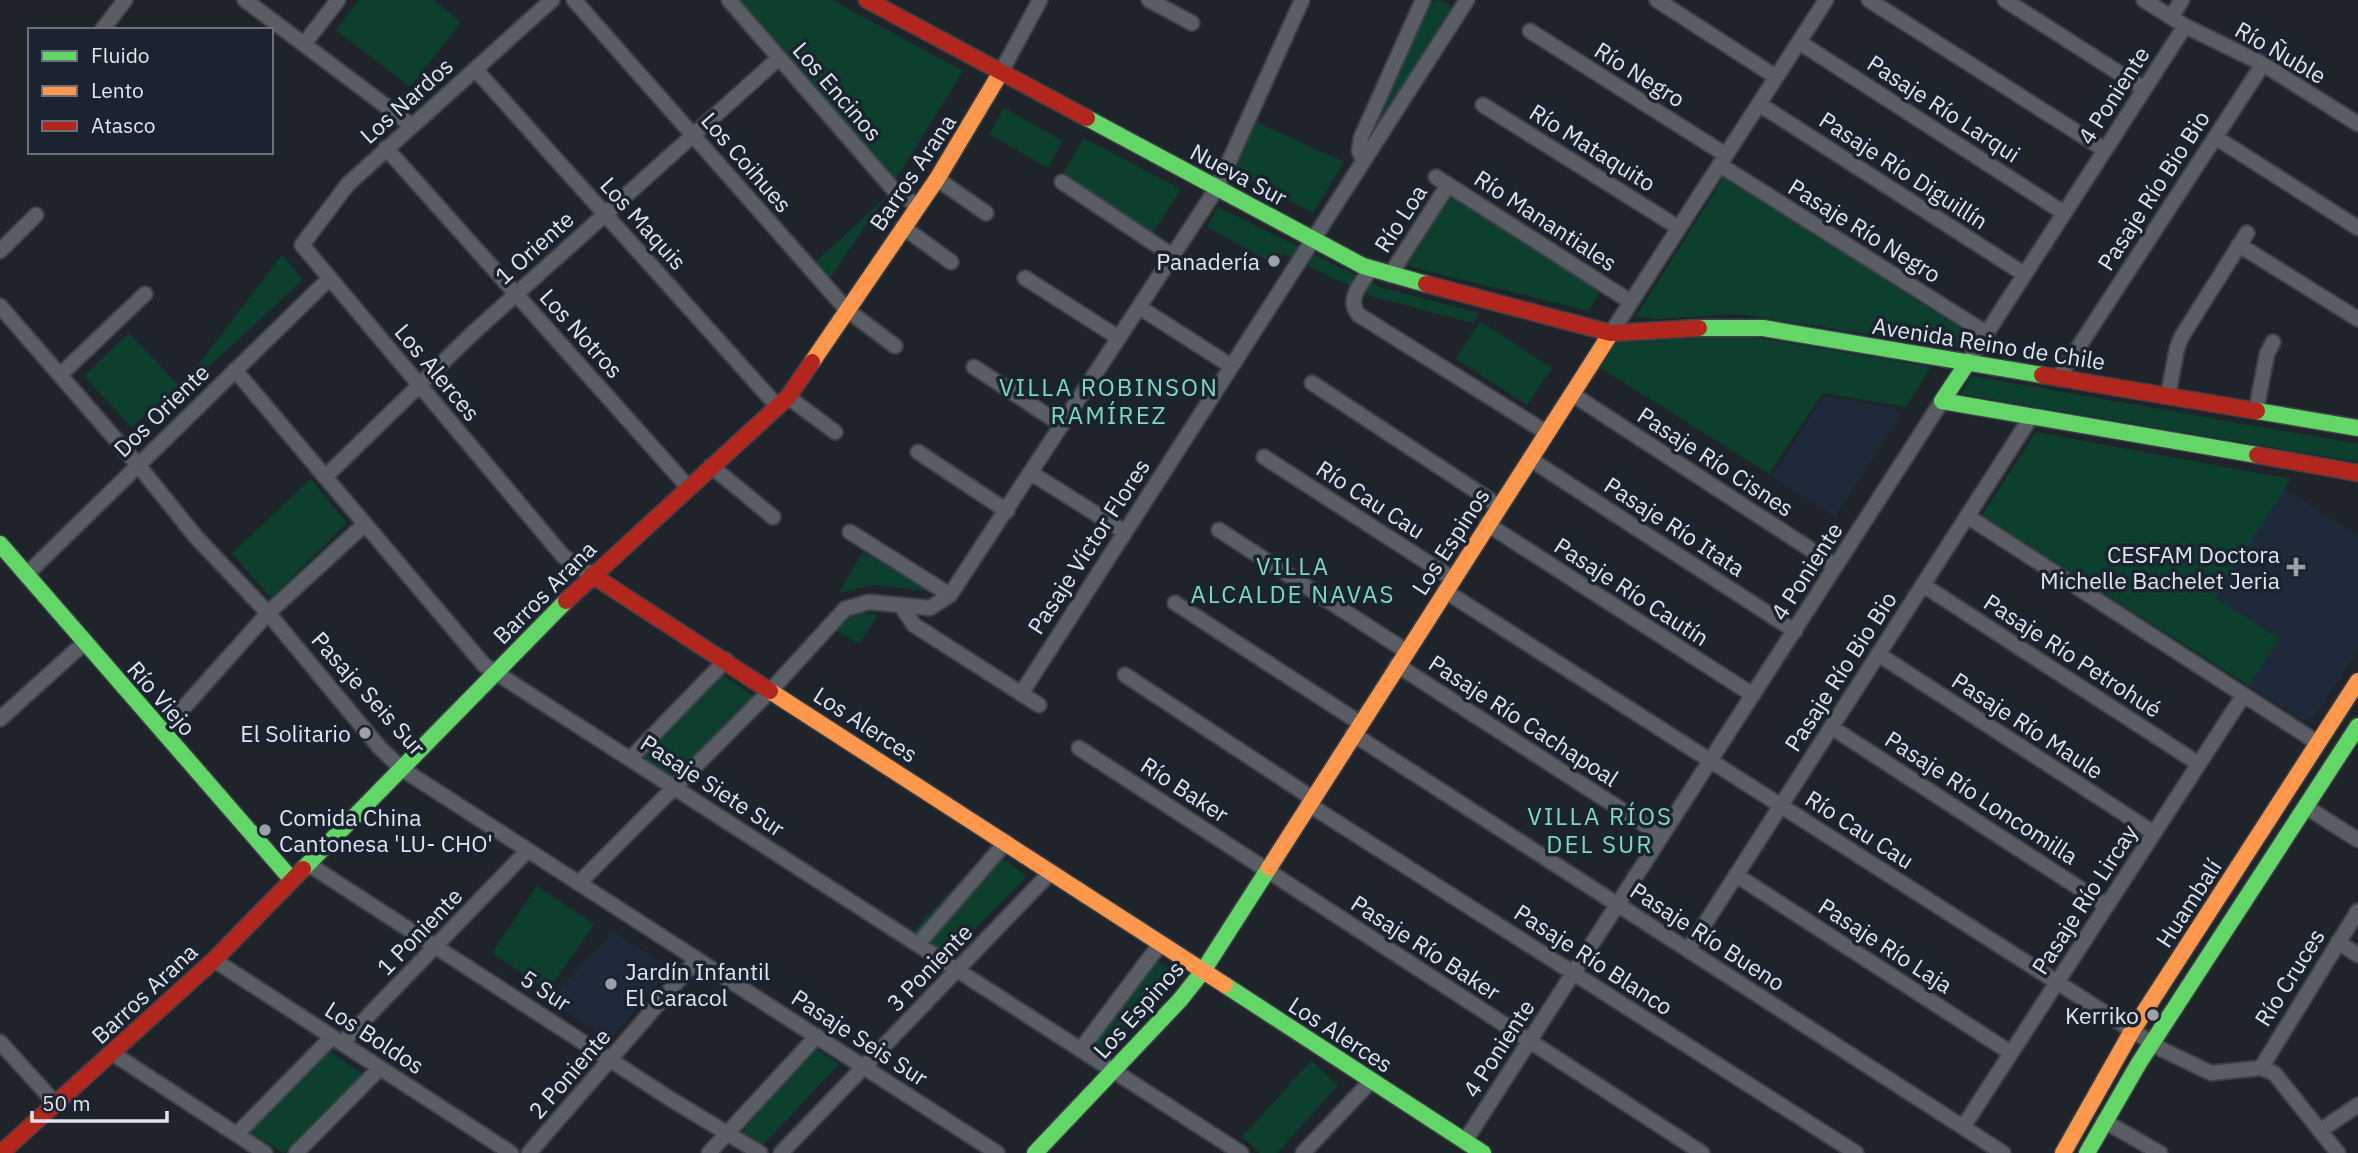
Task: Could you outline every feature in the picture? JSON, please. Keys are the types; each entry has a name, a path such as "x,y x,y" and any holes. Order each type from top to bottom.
{"street":[{"path":"104,28 125,0"},
{"path":"245,0 411,125"},
{"path":"304,44 338,0"},
{"name":"Los Nardos","path":"302,246 348,184 552,0"},
{"name":"Los Coihues","path":"573,0 848,310 895,346"},
{"name":"Los Encinos","path":"729,0 894,190 918,206"},
{"name":"Nueva Sur","path":"867,0 1311,239 1371,268 1611,333"},
{"name":"Barros Arana","path":"12,1150 56,1104 214,960 592,575 783,402 937,179 1001,72 1040,0"},
{"path":"1150,0 1192,23"},
{"path":"579,883 771,690 850,606 869,602 930,608 950,595 1217,188 1302,0"},
{"path":"1363,159 1359,151 1361,138 1423,0"},
{"path":"1657,0 1776,76"},
{"path":"1869,0 2105,150"},
{"path":"2005,0 2144,89"},
{"name":"Río Ñuble","path":"2144,0 2185,26 2263,64 2358,124"},
{"path":"2171,17 2182,0"},
{"name":"Los Espinos","path":"1035,1153 1180,1000 1203,971 1823,1"},
{"name":"Pasaje Víctor Flores","path":"1021,694 1462,2"},
{"name":"4 Poniente","path":"1465,1141 2185,26"},
{"name":"Río Negro","path":"1530,31 1723,160"},
{"name":"Pasaje Río Larqui","path":"1799,42 2064,213"},
{"name":"1 Oriente","path":"325,477 516,294 779,58"},
{"name":"Pasaje Río Bio Bio","path":"2059,377 2263,64"},
{"name":"Los Maquis","path":"475,69 605,214 783,402 835,432"},
{"name":"Pasaje Río Diguillín","path":"1759,104 2024,275"},
{"name":"Río Mataquito","path":"1483,105 1679,228"},
{"path":"2215,137 2358,228"},
{"name":"Los Notros","path":"386,148 688,487"},
{"name":"Pasaje Río Negro","path":"1723,160 1986,333"},
{"path":"937,179 986,213"},
{"name":"Río Loa","path":"1390,275 1442,181"},
{"name":"Río Manantiales","path":"1442,181 1631,302"},
{"path":"1062,182 1173,256"},
{"path":"0,251 36,215"},
{"path":"903,227 951,262"},
{"path":"2168,396 2176,348 2243,239 2358,320"},
{"name":"Los Alerces","path":"302,246 563,556 1483,1153"},
{"path":"1371,268 1353,301 1359,315 1546,433"},
{"name":"Dos Oriente","path":"26,575 330,278"},
{"path":"1025,278 1119,338"},
{"path":"60,375 145,294"},
{"name":"Pasaje Seis Sur","path":"0,306 138,465 196,537 268,613 402,769 997,1153"},
{"path":"1139,307 1231,366"},
{"name":"Avenida Reino de Chile","path":"1611,333 1745,326 2358,428"},
{"path":"2256,411 2267,354 2273,342"},
{"path":"974,367 1062,425"},
{"name":"Pasaje Siete Sur","path":"235,370 475,657 630,760 1241,1153"},
{"path":"1312,383 1499,506"},
{"name":"Pasaje Río Cisnes","path":"1572,394 1836,566"},
{"path":"1942,401 2358,473"},
{"name":"Pasaje Río Bio Bio","path":"1688,950 2031,417"},
{"path":"918,453 1007,510"},
{"name":"Río Cau Cau","path":"1264,457 1449,585 1711,760 2132,1031 2197,1069 2211,1073 2261,1069"},
{"name":"Pasaje Río Itata","path":"1530,459 1795,631"},
{"path":"711,466 773,517"},
{"path":"1031,473 1125,532"},
{"path":"1967,516 2318,743"},
{"path":"162,732 268,613 365,524"},
{"name":"Pasaje Río Cautín","path":"1488,524 1753,695"},
{"name":"Pasaje Río Cachapoal","path":"1219,530 1406,651"},
{"path":"850,532 950,595"},
{"name":"Río Viejo","path":"0,544 292,880"},
{"name":"Pasaje Río Petrohué","path":"1923,585 2199,764"},
{"name":"Pasaje Río Bueno","path":"1175,603 1356,729 1618,905 2003,1153"},
{"path":"901,606 914,625 1039,705"},
{"path":"0,719 84,643"},
{"name":"Pasaje Río Maule","path":"1878,654 2154,833"},
{"path":"630,760 726,660"},
{"name":"Pasaje Río Cachapoal","path":"1397,665 1662,836"},
{"name":"Pasaje Río Blanco","path":"1125,675 1310,801 1856,1153"},
{"name":"Huambalí","path":"2063,1153 2132,1031 2358,681"},
{"name":"Pasaje Río Lircay","path":"1963,1127 2243,696"},
{"name":"Huambalí","path":"2087,1153 2152,1043 2358,726"},
{"name":"Pasaje Río Loncomilla","path":"1831,727 2107,906"},
{"name":"Río Baker","path":"1079,748 1266,870"},
{"path":"2306,807 2358,840"},
{"name":"3 Poniente","path":"918,944 1006,842"},
{"name":"1 Poniente","path":"237,1134 436,945 528,850"},
{"name":"5 Sur","path":"308,864 760,1153"},
{"name":"Pasaje Río Baker","path":"1266,870 1702,1153"},
{"name":"3 Poniente","path":"781,1153 1051,872"},
{"name":"Pasaje Río Laja","path":"1736,876 2011,1053"},
{"name":"Río Cruces","path":"2261,1069 2358,911"},
{"path":"2338,942 2358,956"},
{"path":"1081,1049 1160,943"},
{"name":"2 Poniente","path":"529,1153 697,959"},
{"name":"Los Boldos","path":"214,960 511,1153"},
{"path":"709,1153 817,1037"},
{"path":"0,1042 56,1104"},
{"path":"112,1053 265,1153"},
{"path":"296,1153 380,1068"},
{"path":"2261,1069 2277,1076 2338,1153"},
{"path":"1303,1153 1371,1080"},
{"path":"2320,1130 2358,1105"},
{"path":"2105,1121 2160,1153"}],"shaded area":[{"path":"1824,396 1897,408 1900,416 1835,517 1772,477"},
{"name":"CESFAM Doctora Michelle Bachelet Jeria","path":"2284,489 2358,535 2358,651 2313,718 2303,721 2249,686 2279,638 2215,598"},
{"name":"Jardín Infantil El Caracol","path":"613,931 672,969 609,1040 549,999"}],"green space":[{"path":"359,0 433,0 461,22 410,87 336,30"},
{"path":"738,0 832,0 963,71 896,179"},
{"path":"1438,0 1450,5 1453,13 1371,141 1368,140 1430,2"},
{"path":"1004,108 1063,141 1048,168 989,134"},
{"path":"1254,121 1344,162 1313,213 1232,170"},
{"path":"1084,138 1181,189 1153,233 1062,175"},
{"path":"1724,177 1968,333 1959,348 1738,314 1655,319 1636,316"},
{"path":"1451,195 1602,289 1588,311 1407,266"},
{"path":"885,198 827,282 812,265"},
{"path":"1218,207 1380,287 1479,313 1473,323 1374,297 1283,254 1276,265 1207,227"},
{"path":"282,255 303,280 193,381 189,377"},
{"path":"1480,321 1552,368 1527,405 1456,359"},
{"path":"129,333 178,385 132,428 84,376"},
{"path":"1702,334 1746,336 1931,367 1906,407 1823,393 1769,474 1593,363 1611,341"},
{"path":"1972,376 2358,444 2358,462 1961,394"},
{"path":"2036,432 2291,479 2215,598 2279,638 2249,686 1982,515"},
{"path":"311,479 347,523 271,598 232,553"},
{"path":"863,552 930,591 872,585 839,593"},
{"path":"861,612 878,615 859,644 836,630 844,619"},
{"path":"721,674 756,698 677,780 641,757"},
{"path":"990,850 1027,876 949,955 913,931"},
{"path":"537,886 594,924 548,991 492,953"},
{"path":"1145,953 1175,973 1103,1051 1080,1036"},
{"path":"814,1048 839,1064 762,1146 742,1132"},
{"path":"329,1051 363,1074 284,1153 247,1130"},
{"path":"1311,1061 1338,1085 1277,1153 1260,1153 1242,1137"}],"traffic: fast":[{"path":"1087,118 1363,266 1426,284"},
{"path":"1699,328 1763,328 2042,375"},
{"path":"1968,362 1942,401 2257,455"},
{"path":"2257,411 2358,428"},
{"path":"0,544 292,880"},
{"path":"303,869 566,601"},
{"path":"2087,1153 2139,1063 2358,726"},
{"path":"1035,1153 1180,1000 1203,971 1269,868"},
{"path":"1225,985 1483,1153"}],"traffic: slow":[{"path":"812,362 937,179 1001,72"},
{"path":"1269,868 1611,333"},
{"path":"2063,1153 2132,1031 2358,681"},
{"path":"770,691 1225,985"}],"traffic: jam":[{"path":"867,0 1087,118"},
{"path":"1426,284 1611,333 1699,328"},
{"path":"566,601 788,397 812,362"},
{"path":"2042,375 2257,411"},
{"path":"2257,455 2358,473"},
{"path":"592,575 770,691"},
{"path":"1,1153 214,960 303,869"}],"place":[{"name":"Panadería","path":"1274,261"},
{"name":"CESFAM Doctora Michelle Bachelet Jeria","path":"2296,567"},
{"name":"El Solitario","path":"365,733"},
{"name":"Comida China Cantonesa 'LU- CHO'","path":"265,830"},
{"name":"Jardín Infantil El Caracol","path":"611,984"},
{"name":"Kerriko","path":"2153,1015"}],"district":[{"name":"VILLA ROBINSON RAMÍREZ","path":"1109,401"},
{"name":"VILLA ALCALDE NAVAS","path":"1293,580"},
{"name":"VILLA RÍOS DEL SUR","path":"1600,830"}]}
